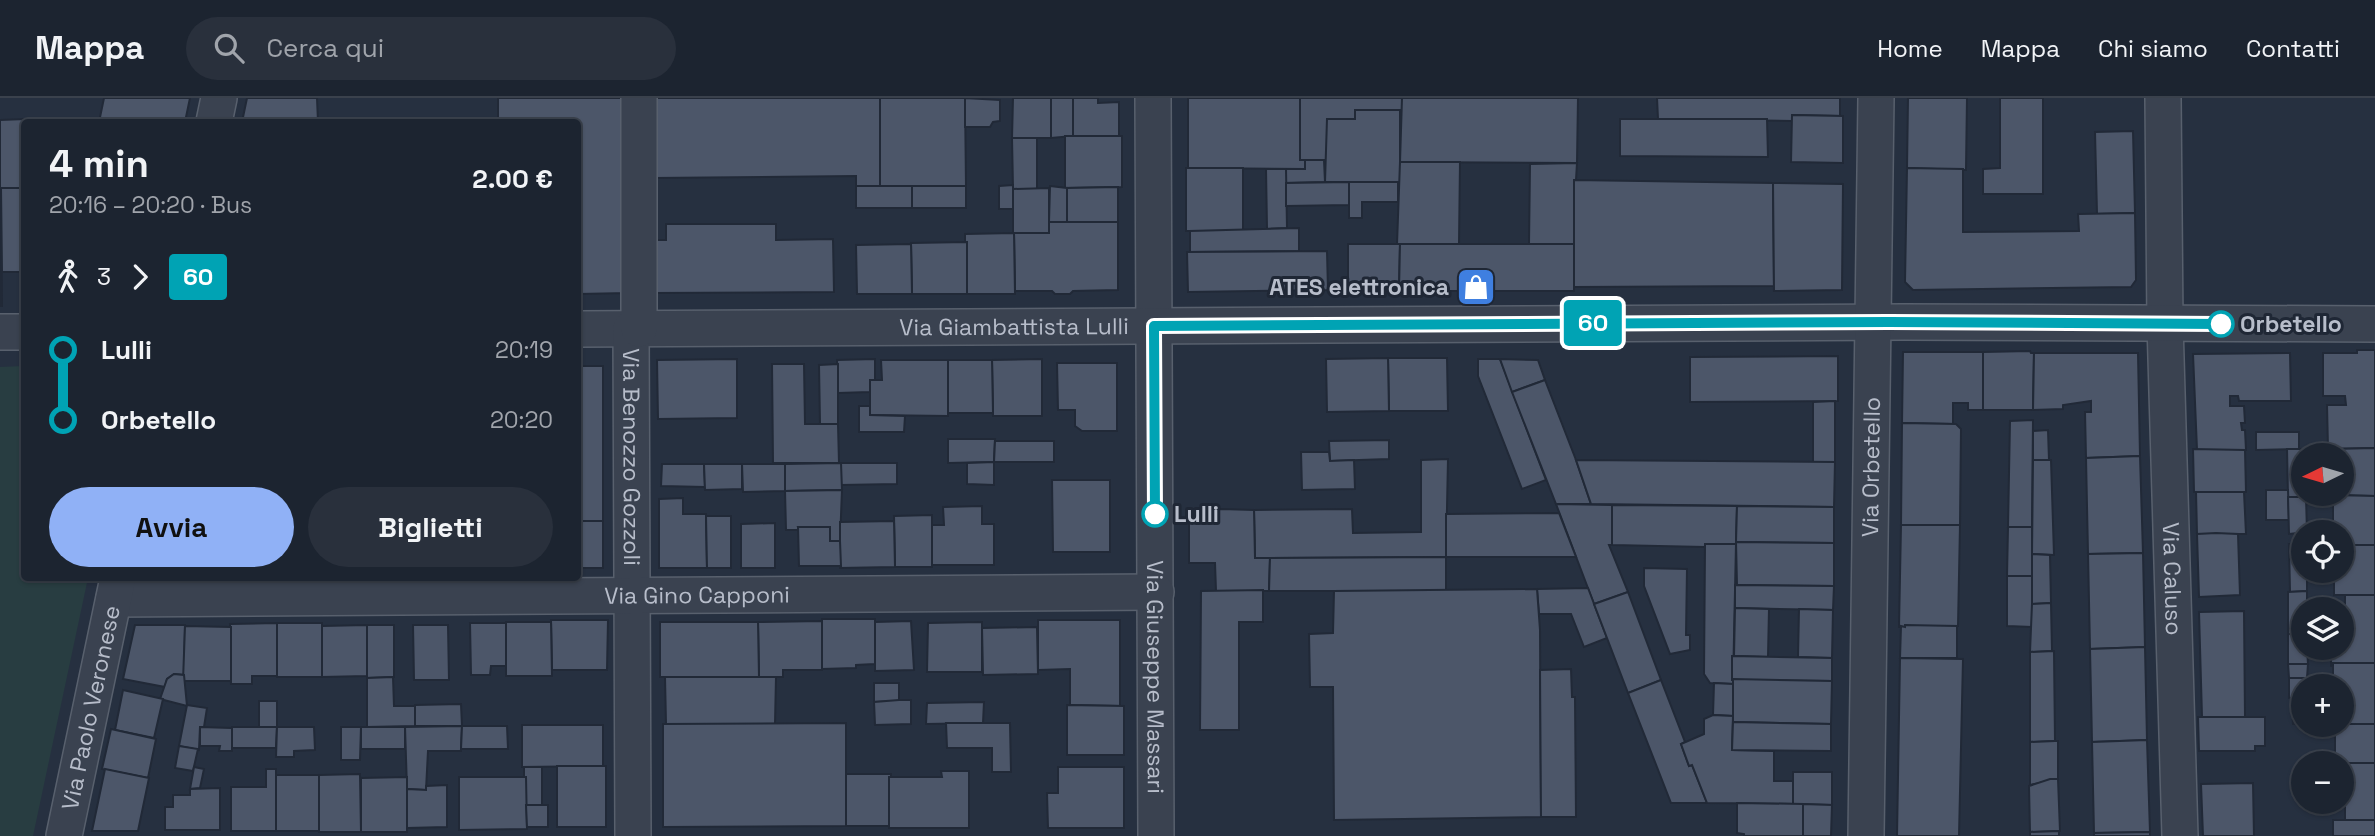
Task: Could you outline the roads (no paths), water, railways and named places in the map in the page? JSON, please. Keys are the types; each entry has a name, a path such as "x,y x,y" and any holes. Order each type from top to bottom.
{"street":[{"path":"215,119 219,98"},
{"name":"Via Benozzo Gozzoli","path":"633,836 632,596 639,98"},
{"name":"Via Giuseppe Massari","path":"1153,98 1156,836"},
{"name":"Via Orbetello","path":"1866,836 1877,98"},
{"path":"2163,98 2165,324"},
{"name":"Via Giambattista Lulli","path":"581,329 1874,322 2375,324"},
{"name":"Via Caluso","path":"2165,324 2180,836"},
{"path":"0,332 21,332"},
{"name":"Via Gino Capponi","path":"116,588 632,596 1156,592"},
{"name":"Via Paolo Veronese","path":"64,836 116,588"}],"place":[{"name":"ATES elettronica","path":"1476,287"},
{"name":"Orbetello","path":"2221,324"},
{"name":"Lulli","path":"1155,514"}]}
